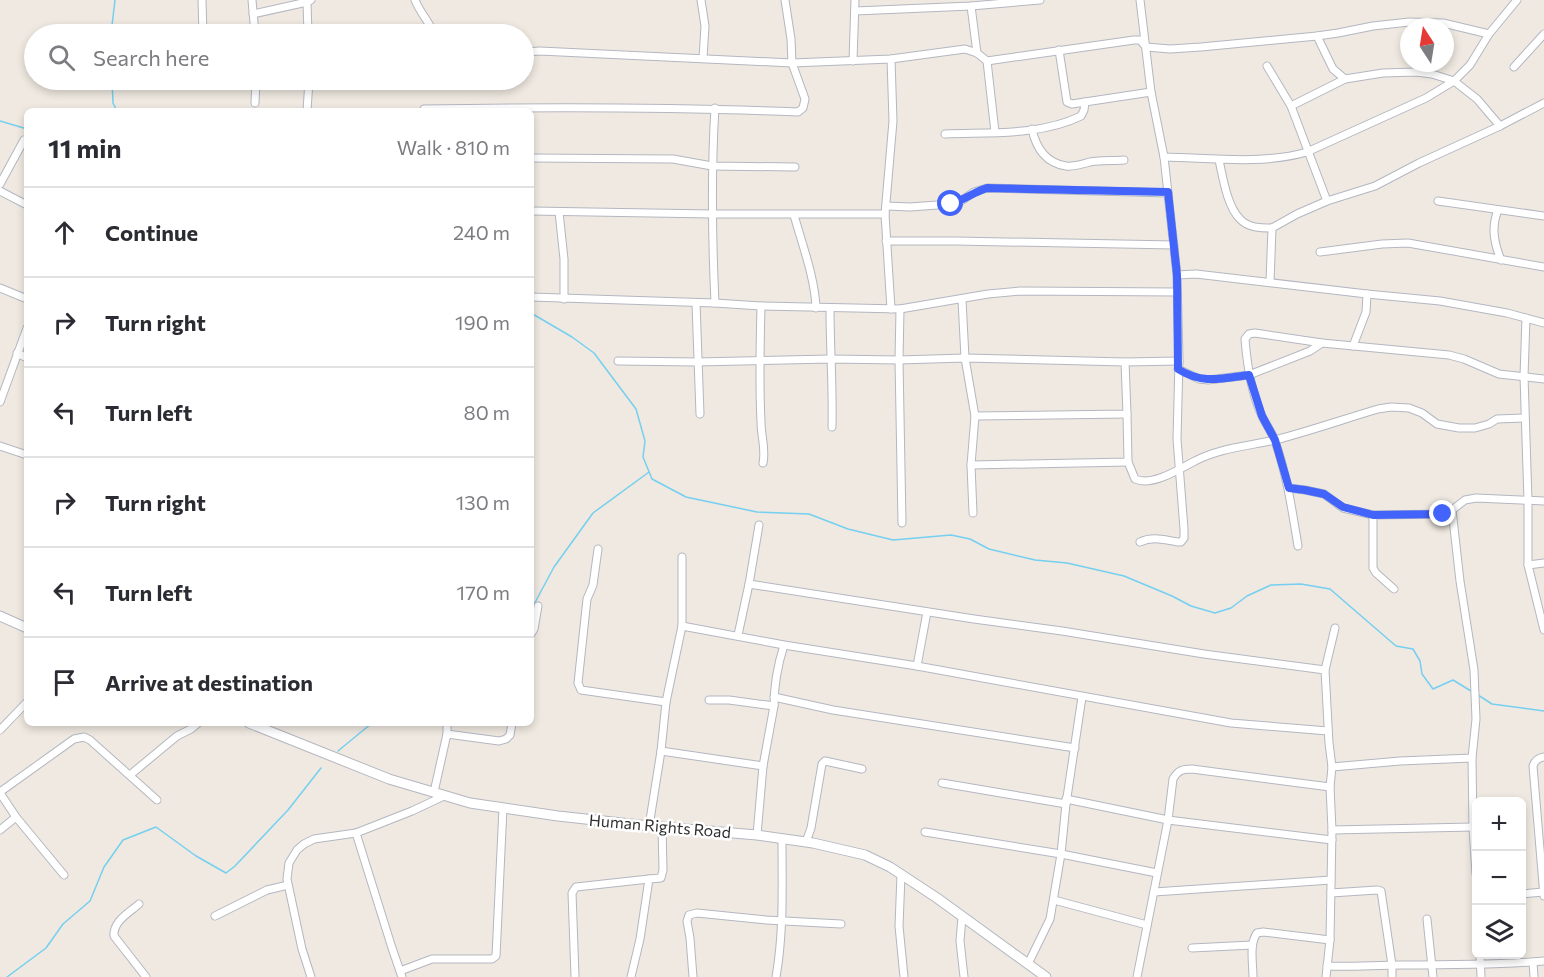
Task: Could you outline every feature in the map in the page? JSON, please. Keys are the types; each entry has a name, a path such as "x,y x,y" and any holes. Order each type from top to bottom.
{"street":[{"path":"202,0 203,24"},
{"path":"252,0 254,24"},
{"path":"415,0 430,24"},
{"path":"701,0 705,26 703,58"},
{"path":"473,108 571,106 715,108 798,112 803,108 805,99 792,63 785,0"},
{"path":"853,60 855,0"},
{"path":"855,11 971,6 1040,0"},
{"path":"1140,0 1150,92 1164,157 1177,275 1176,419 1184,529 1184,538 1181,542 1154,538 1140,542"},
{"path":"253,14 309,1 308,24"},
{"path":"1164,157 1219,160 1291,156 1307,152 1426,98 1454,81 1470,65 1489,34 1514,1"},
{"path":"971,6 977,53"},
{"path":"534,51 792,63 891,59 965,49 987,60 1134,40 1140,40 1146,47 1170,49 1201,47 1317,36 1409,22 1443,23 1489,34"},
{"path":"1514,67 1544,34"},
{"path":"1317,36 1333,69 1345,79"},
{"path":"1059,50 1067,102 1072,104 1150,92"},
{"path":"891,59 893,121 886,210 891,309"},
{"path":"987,60 995,132"},
{"path":"1267,66 1291,106 1327,201"},
{"path":"1291,106 1345,79 1383,73 1416,72 1454,81 1477,99 1500,126"},
{"path":"255,103 256,90"},
{"path":"307,108 308,90"},
{"path":"945,134 1032,129 1068,123 1081,116 1085,102"},
{"path":"1219,160 1227,193 1240,220 1254,227 1272,228 1327,201 1375,186 1419,163 1543,106"},
{"path":"715,108 712,166 715,303"},
{"path":"1032,129 1039,150 1044,156 1059,164 1067,166 1124,160"},
{"path":"0,184 24,140"},
{"path":"534,158 673,159 712,166 795,166"},
{"path":"534,211 794,214 886,210 951,204 987,188 1168,192"},
{"path":"0,191 24,203"},
{"path":"1438,201 1544,216"},
{"path":"1498,210 1494,230 1496,248 1501,260"},
{"path":"559,212 564,259 564,299"},
{"path":"794,214 816,299 816,308"},
{"path":"1270,282 1272,228"},
{"path":"886,241 1174,245"},
{"path":"1320,252 1408,243 1544,267"},
{"path":"1177,275 1196,274 1440,301 1544,323"},
{"path":"0,288 24,298"},
{"path":"534,297 900,309 1020,291 1177,292"},
{"path":"1353,346 1365,312 1367,294"},
{"path":"962,300 965,358 975,416 971,465 973,513"},
{"path":"696,303 700,414"},
{"path":"762,306 760,425 766,452 763,463"},
{"path":"830,308 832,427"},
{"path":"900,309 902,523"},
{"path":"1526,318 1524,418 1528,565 1544,630"},
{"path":"1298,546 1289,488 1275,440 1262,416 1249,375 1245,339 1248,334 1449,355 1499,374 1544,379"},
{"path":"0,402 24,336"},
{"path":"618,361 697,363 830,358 899,360 965,358 1125,362 1178,365 1199,379 1208,380 1249,375 1310,351 1322,343"},
{"path":"17,353 24,356"},
{"path":"1125,362 1128,462 1135,479 1139,481 1150,481 1179,470 1197,459 1220,452 1275,440 1378,409 1409,408 1422,413 1437,424 1459,428 1475,428 1497,419 1524,418"},
{"path":"975,416 1127,414"},
{"path":"0,446 24,454"},
{"path":"971,465 1128,462"},
{"path":"1289,488 1324,494 1343,507 1373,515 1443,514 1465,500 1476,498 1544,501"},
{"path":"1452,510 1474,670 1476,718 1472,758 1473,797"},
{"path":"1373,515 1373,568 1394,589"},
{"path":"738,635 759,525"},
{"path":"598,549 593,585 586,599 579,687 581,690 666,702"},
{"path":"650,825 666,702 682,626 682,557"},
{"path":"1528,565 1544,563"},
{"path":"749,584 1204,654 1325,670"},
{"path":"534,628 538,606"},
{"path":"917,666 927,612"},
{"path":"0,616 24,627"},
{"path":"682,626 1231,723 1329,731"},
{"path":"1326,977 1330,940 1332,767 1325,670 1335,628"},
{"path":"757,835 764,766 780,656 784,645"},
{"path":"1028,964 1050,919 1054,900 1082,697"},
{"path":"774,698 833,710 1075,748"},
{"path":"709,700 729,700 774,706"},
{"path":"0,730 24,705"},
{"path":"130,775 177,736 194,726"},
{"name":"Human Rights Road","path":"257,726 389,778 470,803 782,838 865,855 890,867 938,898 1046,977"},
{"path":"434,792 447,726"},
{"path":"447,734 499,741 510,735 512,726"},
{"path":"64,875 16,817 0,793 74,739 84,737 157,800"},
{"path":"661,751 764,766"},
{"path":"1526,894 1544,894 1541,817 1533,766 1534,762 1544,757"},
{"path":"1332,767 1472,758"},
{"path":"806,842 811,828 822,764 825,761 862,769"},
{"path":"1137,977 1168,820 1173,778 1176,772 1182,769 1192,769 1330,787"},
{"path":"942,783 1168,820 1332,840"},
{"path":"311,977 302,948 287,879 290,863 297,850 314,839 356,832 444,796"},
{"path":"356,832 401,974 432,959 492,959 496,956 503,808"},
{"path":"0,830 16,817"},
{"path":"574,976 572,893 576,887 661,878 663,870 662,826"},
{"path":"1332,830 1472,827"},
{"path":"925,832 1061,854 1157,873"},
{"path":"776,977 782,921 782,838"},
{"path":"901,875 899,926 904,977"},
{"path":"631,977 640,939 649,879"},
{"path":"1154,892 1331,880"},
{"path":"215,916 267,890 288,885"},
{"path":"1331,893 1381,891 1392,977"},
{"path":"1054,900 1147,925"},
{"path":"139,904 118,921 113,931 114,936 146,977"},
{"path":"693,977 687,921 689,915 697,913 841,924"},
{"path":"962,917 960,941 964,977"},
{"path":"1427,920 1433,977"},
{"path":"1253,977 1252,945 1257,933 1330,940"},
{"path":"1192,948 1252,945"},
{"path":"1480,959 1481,977"},
{"path":"1327,966 1480,965 1544,961"},
{"path":"1533,962 1534,977"}],"waterway":[{"path":"112,24 115,0"},
{"path":"112,90 116,108"},
{"path":"0,121 24,128"},
{"path":"534,315 594,353 636,409 645,441 643,457 652,479 686,497 757,512 809,514 848,529 893,540 951,535 970,539 989,549 1124,576 1191,606 1215,613 1231,608 1247,596 1271,585 1301,584 1330,589 1396,646 1413,649 1420,661 1422,674 1433,689 1453,680 1471,691"},
{"path":"534,604 554,567 593,513 649,472"},
{"path":"1478,695 1492,704 1544,711"},
{"path":"338,751 368,726"},
{"path":"7,977 46,948 63,924 90,901 104,867 123,840 156,827 196,856 226,873 288,810 321,768"}],"route":[{"path":"951,204 987,188 1168,192 1177,275 1178,369 1199,379 1208,380 1249,375 1262,416 1275,440 1289,488 1324,494 1343,507 1373,515 1443,514"}]}
